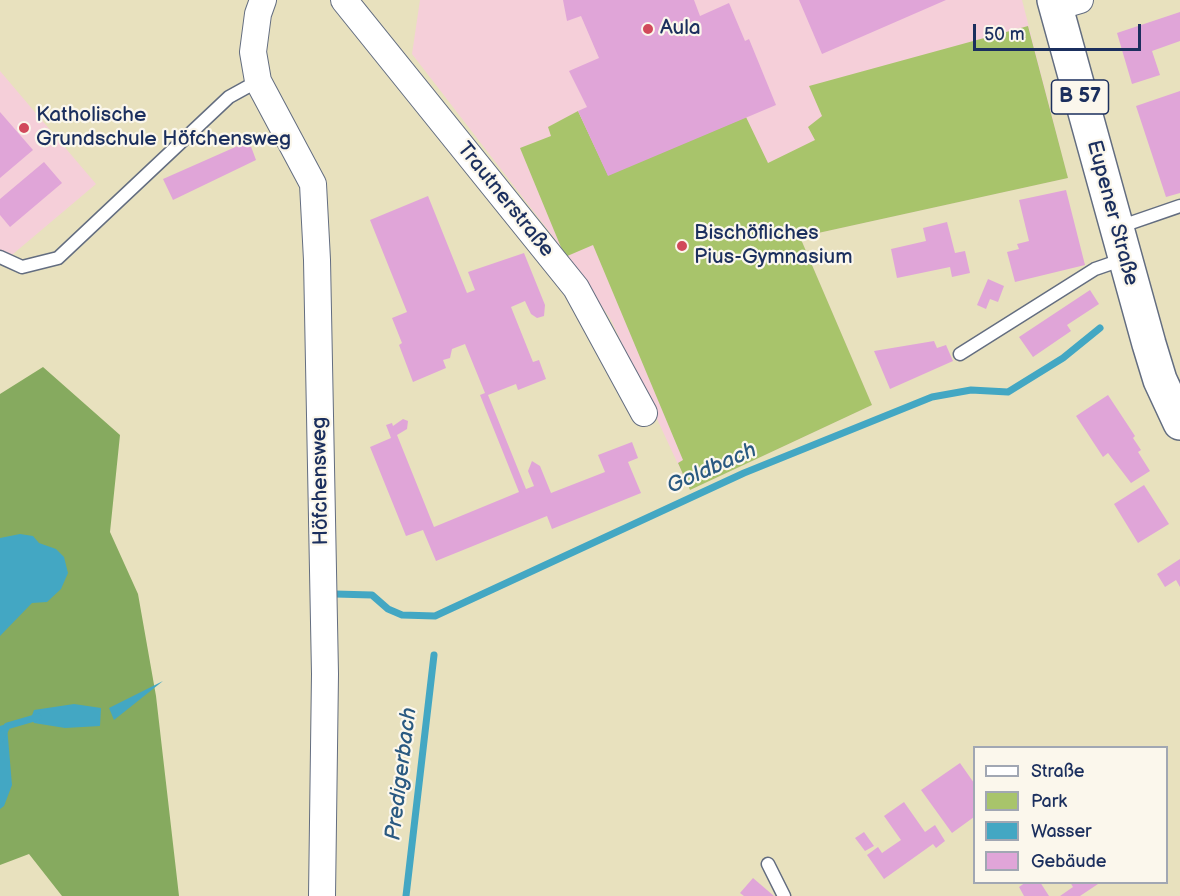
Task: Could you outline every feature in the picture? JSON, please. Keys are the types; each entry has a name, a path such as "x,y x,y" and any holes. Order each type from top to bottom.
{"main road":[{"name":"Eupener Straße","path":"1063,2 1115,228 1160,380 1180,423"}],"street":[{"name":"Höfchensweg","path":"263,0 258,14 253,52 258,81 313,184 318,272 325,674 322,896"},
{"name":"Trautnerstraße","path":"344,0 576,288 645,413"}],"lane":[{"path":"0,257 22,267 58,258 229,97 258,81"},
{"path":"1115,228 1180,206"},
{"path":"960,354 1095,269 1124,259"},
{"path":"768,864 784,896"}],"shaded area":[{"name":"Bischöfliches Pius-Gymnasium","path":"420,0 1022,0 1068,178 800,237 872,405 690,490 611,320 568,256 412,54"},
{"name":"Katholische Grundschule Höfchensweg","path":"0,71 96,184 0,265"}],"green space":[{"name":"Bischöfliches Pius-Gymnasium","path":"1028,26 1068,178 800,237 872,405 690,490 678,463 683,460 593,245 565,257 520,148 551,136 548,127 578,111 608,175 746,117 768,163 815,140 808,127 822,116 809,86"},
{"path":"43,367 120,435 110,532 138,594 156,696 179,896 62,896 29,854 0,865 0,394"}],"water":[{"path":"20,534 33,536 39,543 56,549 64,557 68,573 61,589 47,602 32,603 0,636 0,538"},
{"path":"163,681 114,720 109,708"},
{"path":"74,704 101,708 100,726 65,728 34,723 31,718 34,710"},
{"path":"0,726 7,726 12,785 4,806 0,809"}],"building":[{"path":"563,0 694,0 700,16 729,3 745,41 749,39 776,105 608,176 578,111 587,107 569,71 599,58 581,16 567,21"},
{"path":"799,0 946,0 822,54"},
{"path":"1180,12 1180,41 1152,51 1160,75 1132,84 1117,33"},
{"path":"1180,91 1180,193 1166,197 1136,106"},
{"path":"0,112 33,150 0,178"},
{"path":"249,141 256,160 173,200 163,179"},
{"path":"44,162 62,183 10,227 0,215 0,199"},
{"path":"1066,190 1085,265 1015,282 1007,252 1019,249 1017,244 1029,241 1019,200"},
{"path":"428,196 467,293 475,290 468,272 524,253 545,305 544,316 537,318 531,314 525,301 511,307 533,362 539,360 546,379 518,390 516,384 488,395 526,489 534,486 528,471 532,461 540,466 551,493 605,472 598,455 632,442 638,458 628,462 641,493 552,529 547,516 436,561 423,530 406,536 370,447 391,438 386,425 392,423 393,426 403,419 408,421 407,429 397,435 434,527 519,492 480,395 485,393 465,344 452,349 450,358 443,360 446,368 413,382 399,345 402,343 392,318 407,312 370,220"},
{"path":"947,222 955,253 965,251 970,273 952,277 950,267 897,278 891,249 926,241 923,228"},
{"path":"988,279 1004,286 998,302 990,299 986,309 977,305"},
{"path":"1090,290 1099,304 1067,325 1071,331 1033,357 1019,337"},
{"path":"934,341 937,348 946,345 953,361 890,389 874,351"},
{"path":"1108,395 1135,436 1133,438 1141,450 1138,452 1150,471 1131,483 1108,453 1103,457 1076,416"},
{"path":"1144,485 1169,524 1138,543 1114,504"},
{"path":"1180,559 1180,587 1176,580 1165,587 1157,574"},
{"path":"960,763 973,782 973,818 952,833 921,790"},
{"path":"904,802 925,832 935,825 945,841 936,848 933,844 884,879 867,855 878,847 882,853 901,840 884,816"},
{"path":"864,832 874,846 865,851 855,838"},
{"path":"753,878 774,896 744,896 740,893"},
{"path":"1023,884 1041,884 1049,896 1024,896 1019,887"},
{"path":"1071,884 1098,884 1080,896 1060,896 1073,887"}],"waterway":[{"name":"Goldbach","path":"335,594 372,595 388,609 402,615 435,616 744,473 932,397 971,390 1008,392 1063,358 1100,328"},
{"name":"Predigerbach","path":"406,896 434,655"},
{"path":"0,740 7,726 38,717"}],"place":[{"name":"Aula","path":"648,29"},
{"name":"Katholische Grundschule Höfchensweg","path":"24,128"},
{"name":"Bischöfliches Pius-Gymnasium","path":"682,246"}]}
